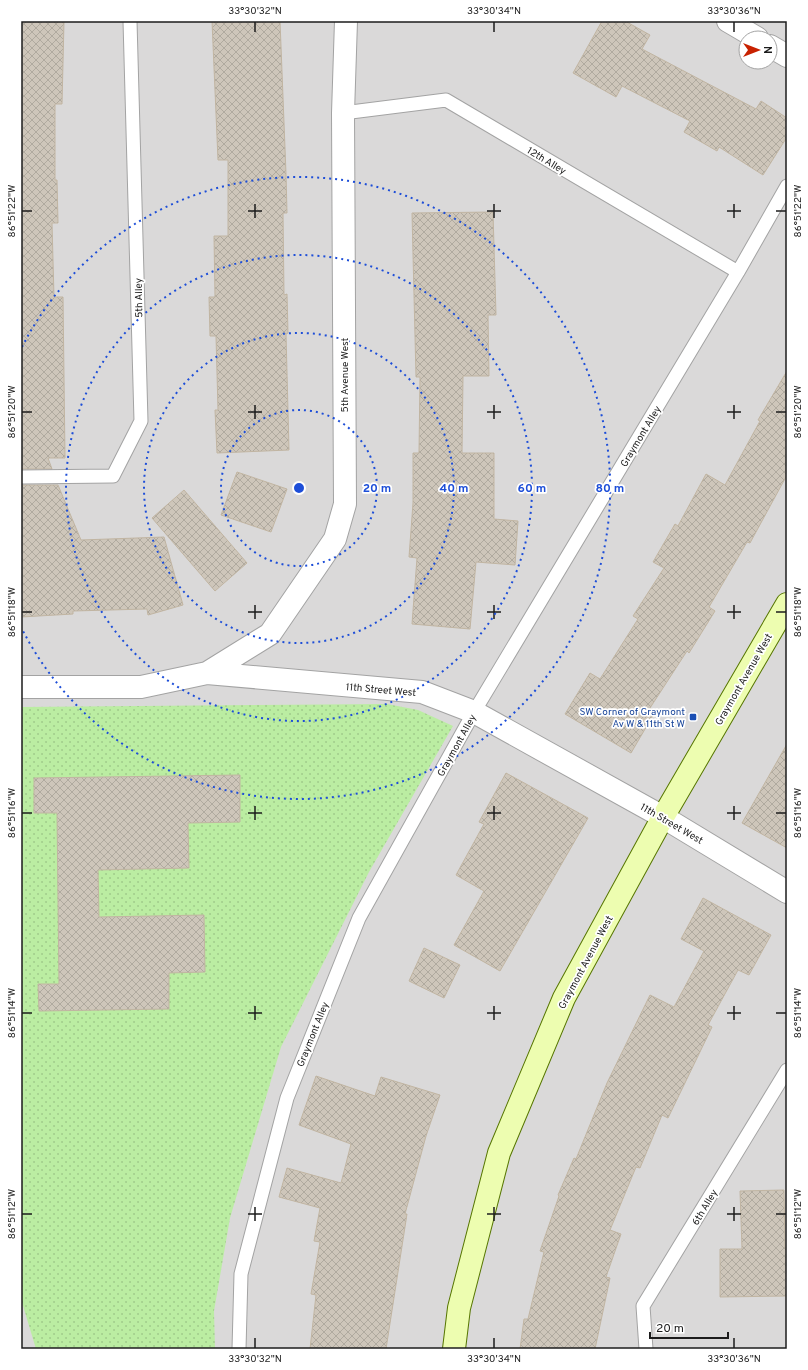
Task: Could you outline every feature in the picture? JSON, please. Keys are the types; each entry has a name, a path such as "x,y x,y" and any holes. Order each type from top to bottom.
{"main road":[{"name":"Graymont Avenue West","path":"454,1349 458,1308 499,1153 564,998 663,817 787,604"}],"street":[{"name":"5th Avenue West","path":"207,673 270,634 335,539 345,504 344,113 346,21"},
{"path":"728,21 743,30"},
{"path":"778,51 787,56"},
{"name":"11th Street West","path":"21,687 141,687 207,673 422,692 474,712 663,817 787,892"}],"lane":[{"name":"5th Alley","path":"21,477 113,476 141,421 130,21"},
{"name":"12th Alley","path":"344,113 446,100 738,272"},
{"name":"Graymont Alley","path":"240,1349 241,1274 287,1098 358,918 474,712 738,272 787,186"},
{"name":"6th Alley","path":"646,1349 644,1306 787,1070"}],"shaded area":[{"path":"21,21 787,21 787,1349 21,1349"}],"green space":[{"path":"387,704 418,710 453,726 369,872 281,1047 230,1218 214,1311 215,1349 36,1349 21,1299 21,707"}],"building":[{"path":"21,21 64,21 62,104 55,104 55,180 57,180 58,223 52,223 54,297 63,297 65,458 48,458 52,469 21,469"},
{"path":"212,21 280,21 287,213 283,213 284,295 287,294 288,333 286,334 289,450 217,453 215,410 218,410 216,336 210,336 209,297 215,297 214,236 228,236 228,160 218,160"},
{"path":"602,21 625,21 650,35 642,49 756,109 761,101 787,118 787,137 763,175 719,147 717,151 684,132 690,121 622,86 616,97 573,73"},
{"path":"493,212 496,315 488,315 489,376 463,376 462,453 494,453 494,519 518,521 515,565 476,562 470,629 412,624 417,558 409,557 413,503 413,453 419,453 420,377 416,377 412,213"},
{"path":"787,371 787,475 750,543 747,542 709,607 715,611 689,653 687,651 650,708 655,712 631,753 565,714 590,673 600,679 638,619 633,616 664,568 653,562 675,524 678,526 706,474 725,485 760,421 758,420"},
{"path":"237,472 287,489 271,532 221,515"},
{"path":"21,485 58,485 81,540 164,537 183,605 148,615 147,609 73,611 73,614 21,617"},
{"path":"184,490 247,563 215,591 152,518"},
{"path":"787,744 787,848 742,823"},
{"path":"506,773 588,818 500,971 454,945 484,891 456,875 484,824 479,822"},
{"path":"240,775 240,822 188,823 189,868 98,870 99,917 204,915 205,972 169,973 169,1009 39,1011 38,984 59,984 57,813 34,813 34,778"},
{"path":"703,898 771,935 749,975 738,970 708,1025 712,1027 668,1118 662,1115 640,1168 636,1167 610,1230 621,1234 606,1277 610,1278 595,1349 520,1349 524,1319 528,1319 544,1252 540,1251 559,1196 558,1195 574,1158 576,1159 607,1083 650,995 674,1007 704,951 681,939"},
{"path":"424,948 460,965 444,998 409,981"},
{"path":"316,1076 375,1096 381,1077 440,1095 426,1136 405,1214 407,1214 386,1349 310,1349 316,1295 311,1294 320,1242 314,1241 320,1208 279,1197 287,1168 341,1183 351,1144 299,1125"},
{"path":"784,1190 785,1248 787,1248 787,1296 720,1297 720,1249 742,1249 740,1191"}],"place":[{"name":"SW Corner of Graymont Av W & 11th St W","path":"693,717"}]}
